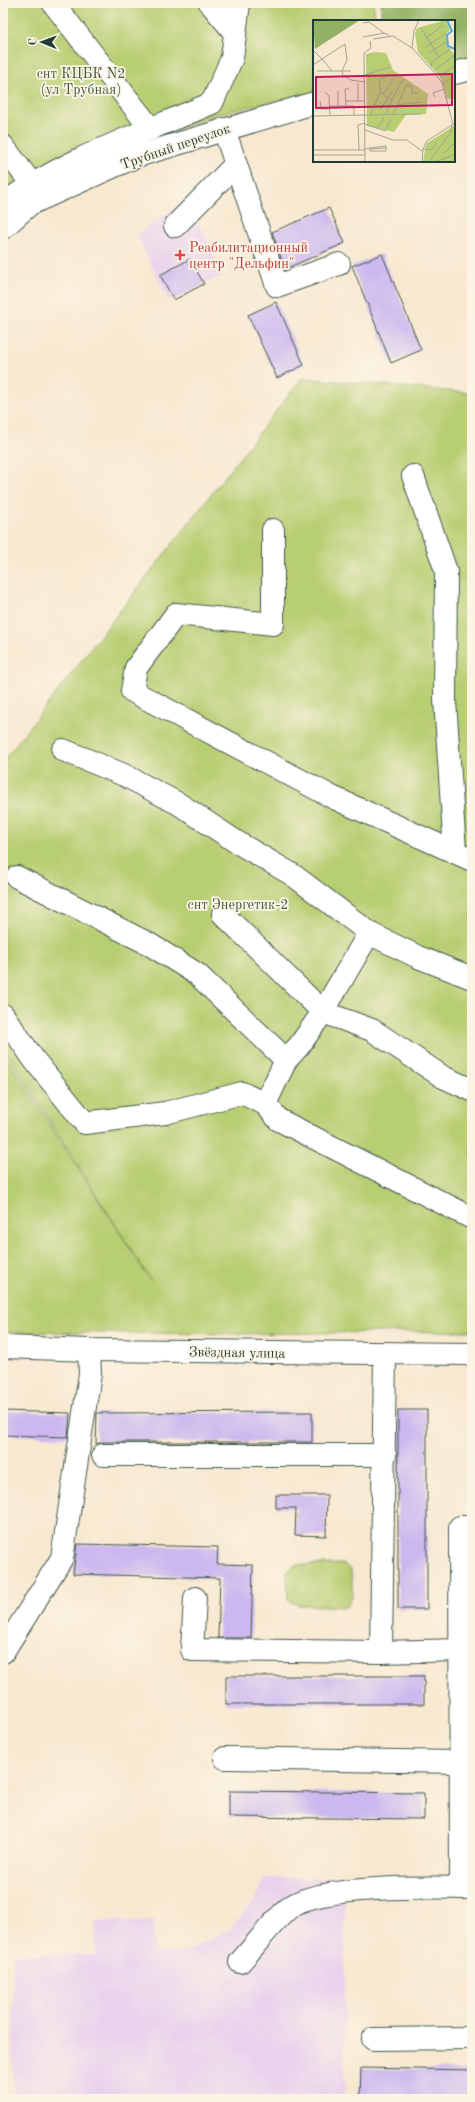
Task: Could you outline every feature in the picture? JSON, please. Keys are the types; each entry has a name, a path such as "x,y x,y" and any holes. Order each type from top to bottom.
{"street":[{"path":"53,3 151,129"},
{"path":"210,3 235,33"},
{"path":"3,204 31,183 87,154 212,103 232,58 239,3"},
{"path":"455,73 472,69"},
{"name":"Трубный переулок","path":"3,228 30,204 136,156 313,103"},
{"path":"224,129 277,286 339,264"},
{"path":"3,146 31,183"},
{"path":"175,226 235,165"},
{"path":"413,476 446,571 444,700 463,856"},
{"path":"273,530 273,624 176,614 136,668 132,691 332,797 463,856"},
{"path":"63,750 124,775 179,804 235,841 292,875 371,934 418,957 472,978"},
{"path":"17,877 149,944 198,974 286,1060"},
{"path":"223,914 323,1012 372,1030 443,1077 472,1090"},
{"path":"265,1104 286,1060 299,1046 323,1012 365,940 371,934"},
{"path":"3,1014 34,1061 85,1123 165,1113 242,1093 265,1104 279,1120 472,1218"},
{"name":"Звёздная улица","path":"3,1347 89,1350 472,1354"},
{"path":"3,1652 62,1558 90,1374 89,1350"},
{"path":"381,1652 385,1455 385,1354"},
{"path":"103,1455 385,1455"},
{"path":"240,1962 289,1907 306,1898 354,1890 466,1888 459,1762 460,1527 472,1527"},
{"path":"195,1598 192,1650 381,1652 460,1650"},
{"path":"225,1758 459,1762"},
{"path":"373,2039 472,2038"}],"shaded area":[{"name":"Реабилитационный центр \"Дельфин\"","path":"187,199 223,275 168,300 137,234"},
{"path":"264,1878 345,1878 345,2099 13,2099 13,1954 95,1954 95,1921 154,1921 154,1953 185,1952 231,1929 255,1899"}],"green space":[{"name":"снт КЦБК N2 (ул Трубная)","path":"3,3 374,3 375,20 313,20 313,93 217,114 39,182 3,212"},
{"path":"381,3 472,3 472,57 455,62 455,20 381,20"},
{"name":"снт Энергетик-2","path":"302,378 472,393 472,1331 238,1334 3,1332 3,1052 151,1281 3,1047 3,761"},
{"path":"344,1564 351,1570 353,1596 346,1607 298,1605 288,1600 287,1572 295,1565"}],"building":[{"path":"329,208 345,243 285,269 272,232"},
{"path":"382,254 421,350 391,363 352,266"},
{"path":"190,259 204,284 174,300 160,275"},
{"path":"276,302 304,365 277,378 248,315"},
{"path":"398,1410 427,1410 427,1609 398,1609"},
{"path":"3,1411 70,1413 68,1437 3,1435"},
{"path":"312,1412 312,1442 103,1442 96,1444 97,1413"},
{"path":"276,1495 327,1495 326,1536 295,1535 296,1508 276,1508"},
{"path":"77,1544 218,1547 217,1564 253,1565 251,1638 218,1638 220,1578 73,1574"},
{"path":"226,1676 424,1676 424,1704 226,1704"},
{"path":"229,1791 424,1793 424,1819 229,1817"},
{"path":"361,2068 472,2070 472,2098 360,2097"}],"place":[{"name":"Реабилитационный центр \"Дельфин\"","path":"180,255"}]}
